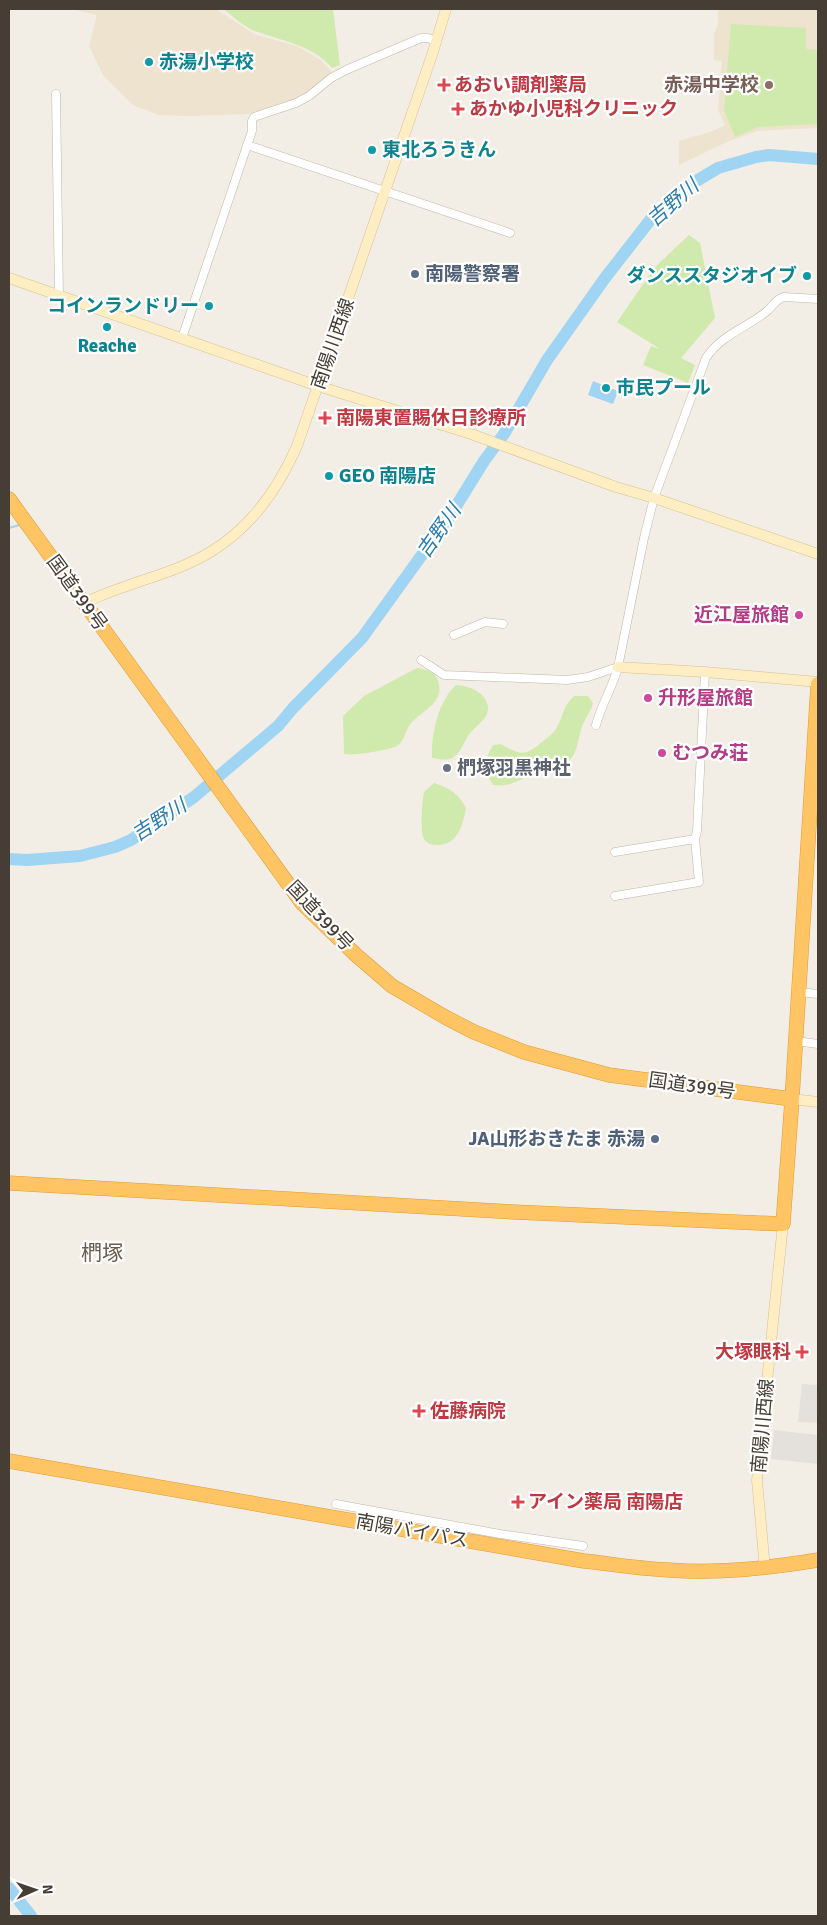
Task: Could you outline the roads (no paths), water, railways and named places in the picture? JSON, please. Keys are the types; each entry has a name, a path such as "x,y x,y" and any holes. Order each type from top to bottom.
{"highway":[{"name":"国道399号","path":"9,499 302,903 319,921 392,986 474,1032 524,1052 601,1073 792,1099"},
{"path":"9,1183 514,1212 783,1224 818,683"},
{"name":"南陽バイパス","path":"9,1460 584,1561 669,1570 728,1571 765,1569 818,1560"}],"main road":[{"name":"南陽川西線","path":"85,602 194,561 212,551 240,530 269,496 290,462 318,386 446,9"},
{"path":"9,278 318,386 471,434 616,487 654,498 818,554"},
{"path":"618,667 705,672 818,683"},
{"path":"792,1099 818,1102"},
{"name":"南陽川西線","path":"765,1569 757,1480 783,1224"}],"street":[{"path":"182,338 247,145 254,117 296,103 309,96 331,78 346,70 422,38 436,41"},
{"path":"56,94 59,296"},
{"path":"247,145 510,234"},
{"path":"596,725 618,667 654,498 699,376 712,349 734,332 765,313 779,298 818,299"},
{"path":"454,634 485,622 503,624"},
{"path":"421,660 444,675 567,680 588,677 618,667"},
{"path":"615,896 699,882 695,839 705,672"},
{"path":"615,852 695,839"},
{"path":"799,992 818,994"},
{"path":"796,1041 818,1044"},
{"path":"336,1504 500,1534 583,1546"}],"water":[{"path":"593,381 618,391 613,404 588,395"}],"waterway":[{"name":"吉野川","path":"9,859 27,860 80,856 115,847 131,840 194,797 278,726 293,708 362,638 450,516 484,461 504,434 547,360 605,278 651,219 683,189 718,168 769,155 818,159"},
{"path":"9,528 19,525"},
{"path":"9,1888 31,1916"}],"place":[{"name":"赤湯小学校","path":"149,62"},
{"name":"あおい調剤薬局","path":"444,85"},
{"name":"赤湯中学校","path":"769,85"},
{"name":"あかゆ小児科クリニック","path":"458,109"},
{"name":"東北ろうきん","path":"372,150"},
{"name":"南陽警察署","path":"415,274"},
{"name":"ダンススタジオイブ","path":"807,276"},
{"name":"コインランドリー","path":"209,306"},
{"name":"Reache","path":"107,327"},
{"name":"市民プール","path":"606,388"},
{"name":"南陽東置賜休日診療所","path":"325,418"},
{"name":"GEO 南陽店","path":"329,476"},
{"name":"近江屋旅館","path":"799,615"},
{"name":"升形屋旅館","path":"648,698"},
{"name":"むつみ荘","path":"662,753"},
{"name":"椚塚羽黒神社","path":"447,768"},
{"name":"JA山形おきたま 赤湯","path":"655,1139"},
{"name":"大塚眼科","path":"802,1352"},
{"name":"佐藤病院","path":"419,1411"},
{"name":"アイン薬局 南陽店","path":"518,1502"}],"district":[{"name":"椚塚","path":"102,1253"}]}
